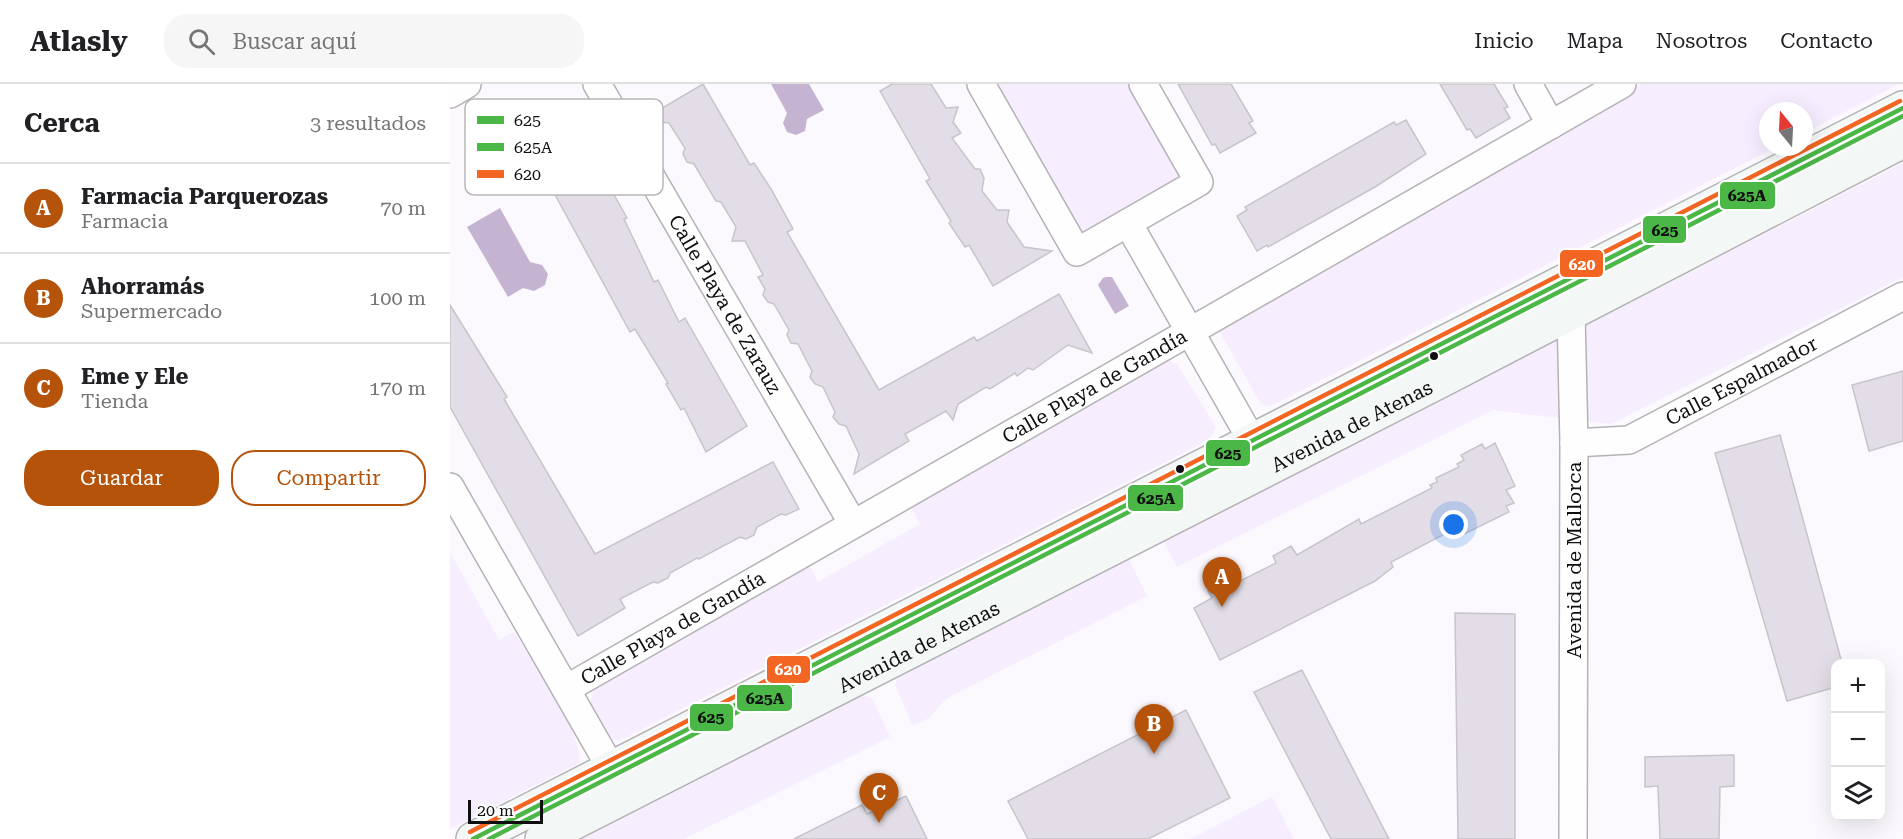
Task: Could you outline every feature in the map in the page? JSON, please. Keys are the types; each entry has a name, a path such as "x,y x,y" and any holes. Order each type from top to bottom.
{"main road":[{"name":"Avenida de Atenas","path":"1563,299 1903,108"},
{"name":"Avenida de Atenas","path":"542,839 1260,454 1563,299 1903,141"},
{"name":"Avenida de Atenas","path":"473,839 611,768 1260,454"}],"street":[{"path":"450,94 467,84"},
{"name":"Calle Playa de Zarauz","path":"597,84 606,99"},
{"path":"981,84 1077,252 1199,182 1143,84"},
{"path":"1528,84 1551,125"},
{"name":"Calle Playa de Gandía","path":"566,688 1622,84"},
{"name":"Calle Playa de Zarauz","path":"662,195 853,524"},
{"path":"1128,223 1260,454"},
{"name":"Calle Espalmador","path":"1574,443 1629,440 1903,296"},
{"name":"Avenida de Mallorca","path":"1563,299 1574,443 1573,839"},
{"path":"450,487 611,768"}],"shaded area":[{"path":"771,84 809,84 824,110 807,119 805,131 796,135 787,132 783,123 787,113"},
{"path":"995,84 1129,84 1183,178 1082,236"},
{"path":"1641,84 1899,84 1813,128 1813,102 1759,102 1759,156 1271,406 1261,404 1218,329 1219,324"},
{"path":"1903,163 1903,277 1611,424 1493,410 1177,567 1164,542"},
{"path":"500,208 530,262 542,265 548,274 545,285 534,291 523,288 508,297 467,227"},
{"path":"1106,277 1112,277 1129,306 1115,314 1098,285"},
{"path":"1164,359 1177,364 1216,427 1209,440 619,741 611,738 590,703 594,688 808,563 818,582 920,524 910,506"},
{"path":"450,552 499,640 514,632 555,697 574,735 579,751 579,763 450,829"},
{"path":"1129,559 1147,596 946,699 929,718 913,726 895,685 898,677"},
{"path":"863,695 872,698 890,737 684,839 582,839"},
{"path":"1272,797 1294,839 1190,839"}],"building":[{"path":"703,84 750,165 754,163 771,189 793,229 787,232 879,390 974,337 977,341 1059,294 1092,353 1068,345 1033,370 1028,368 1017,376 1015,373 990,389 986,387 958,404 953,420 946,411 905,434 909,441 854,474 859,454 846,426 839,424 833,417 835,412 823,387 815,384 810,377 812,371 798,344 791,343 787,335 789,330 774,304 768,302 763,295 765,289 758,277 763,275 745,241 732,241 736,227 721,202 716,201 694,164 687,162 683,154 685,148 669,123 663,122 663,108"},
{"path":"892,84 931,84 946,108 958,107 953,122 961,133 952,138 975,169 980,169 984,178 982,191 997,210 1009,210 1007,222 1024,247 1052,251 993,286 969,245 965,247 949,223 951,221 926,181 930,179 880,91"},
{"path":"1178,84 1231,84 1253,121 1249,123 1256,133 1220,153 1215,144 1212,145"},
{"path":"1440,84 1494,84 1508,107 1504,108 1510,118 1476,138 1470,129 1467,130"},
{"path":"1406,120 1426,154 1375,187 1257,251 1237,216 1247,210 1245,207 1394,122 1396,125"},
{"path":"555,195 614,195 627,218 624,219 654,282 658,280 679,322 685,318 747,426 706,452 684,408 681,410 666,384 668,383 635,329 630,332"},
{"path":"450,305 507,397 504,399 595,554 773,462 799,509 786,515 781,514 757,527 754,535 746,539 740,537 670,573 668,578 658,583 653,582 620,599 625,608 578,636 450,407"},
{"path":"1903,371 1903,441 1869,451 1852,385"},
{"path":"1780,435 1841,659 1831,659 1831,688 1787,701 1715,453"},
{"path":"1495,443 1515,486 1506,490 1514,503 1506,506 1509,512 1464,534 1462,531 1453,534 1452,530 1391,562 1393,567 1375,581 1220,660 1194,608 1212,598 1208,591 1225,583 1228,587 1276,563 1273,556 1291,546 1297,555 1359,519 1361,524 1432,488 1430,485 1437,482 1436,478 1459,467 1457,464 1464,460 1461,455 1482,444 1485,449"},
{"path":"1455,613 1515,614 1515,839 1458,839"},
{"path":"1302,670 1389,839 1331,839 1254,692"},
{"path":"1186,710 1230,798 1148,839 1028,839 1008,801"},
{"path":"1734,755 1734,786 1720,787 1719,839 1660,839 1658,786 1645,787 1645,757"},
{"path":"906,796 927,839 794,839 862,805 867,814"}],"transit line":[{"name":"620","path":"470,832 1900,101"},
{"name":"625","path":"473,839 1903,108"},
{"name":"625A","path":"489,839 1903,116"}],"place":[{"name":"Farmacia Parquerozas","path":"1222,607"},
{"name":"Ahorramás","path":"1154,754"},
{"name":"Eme y Ele","path":"879,823"}]}
